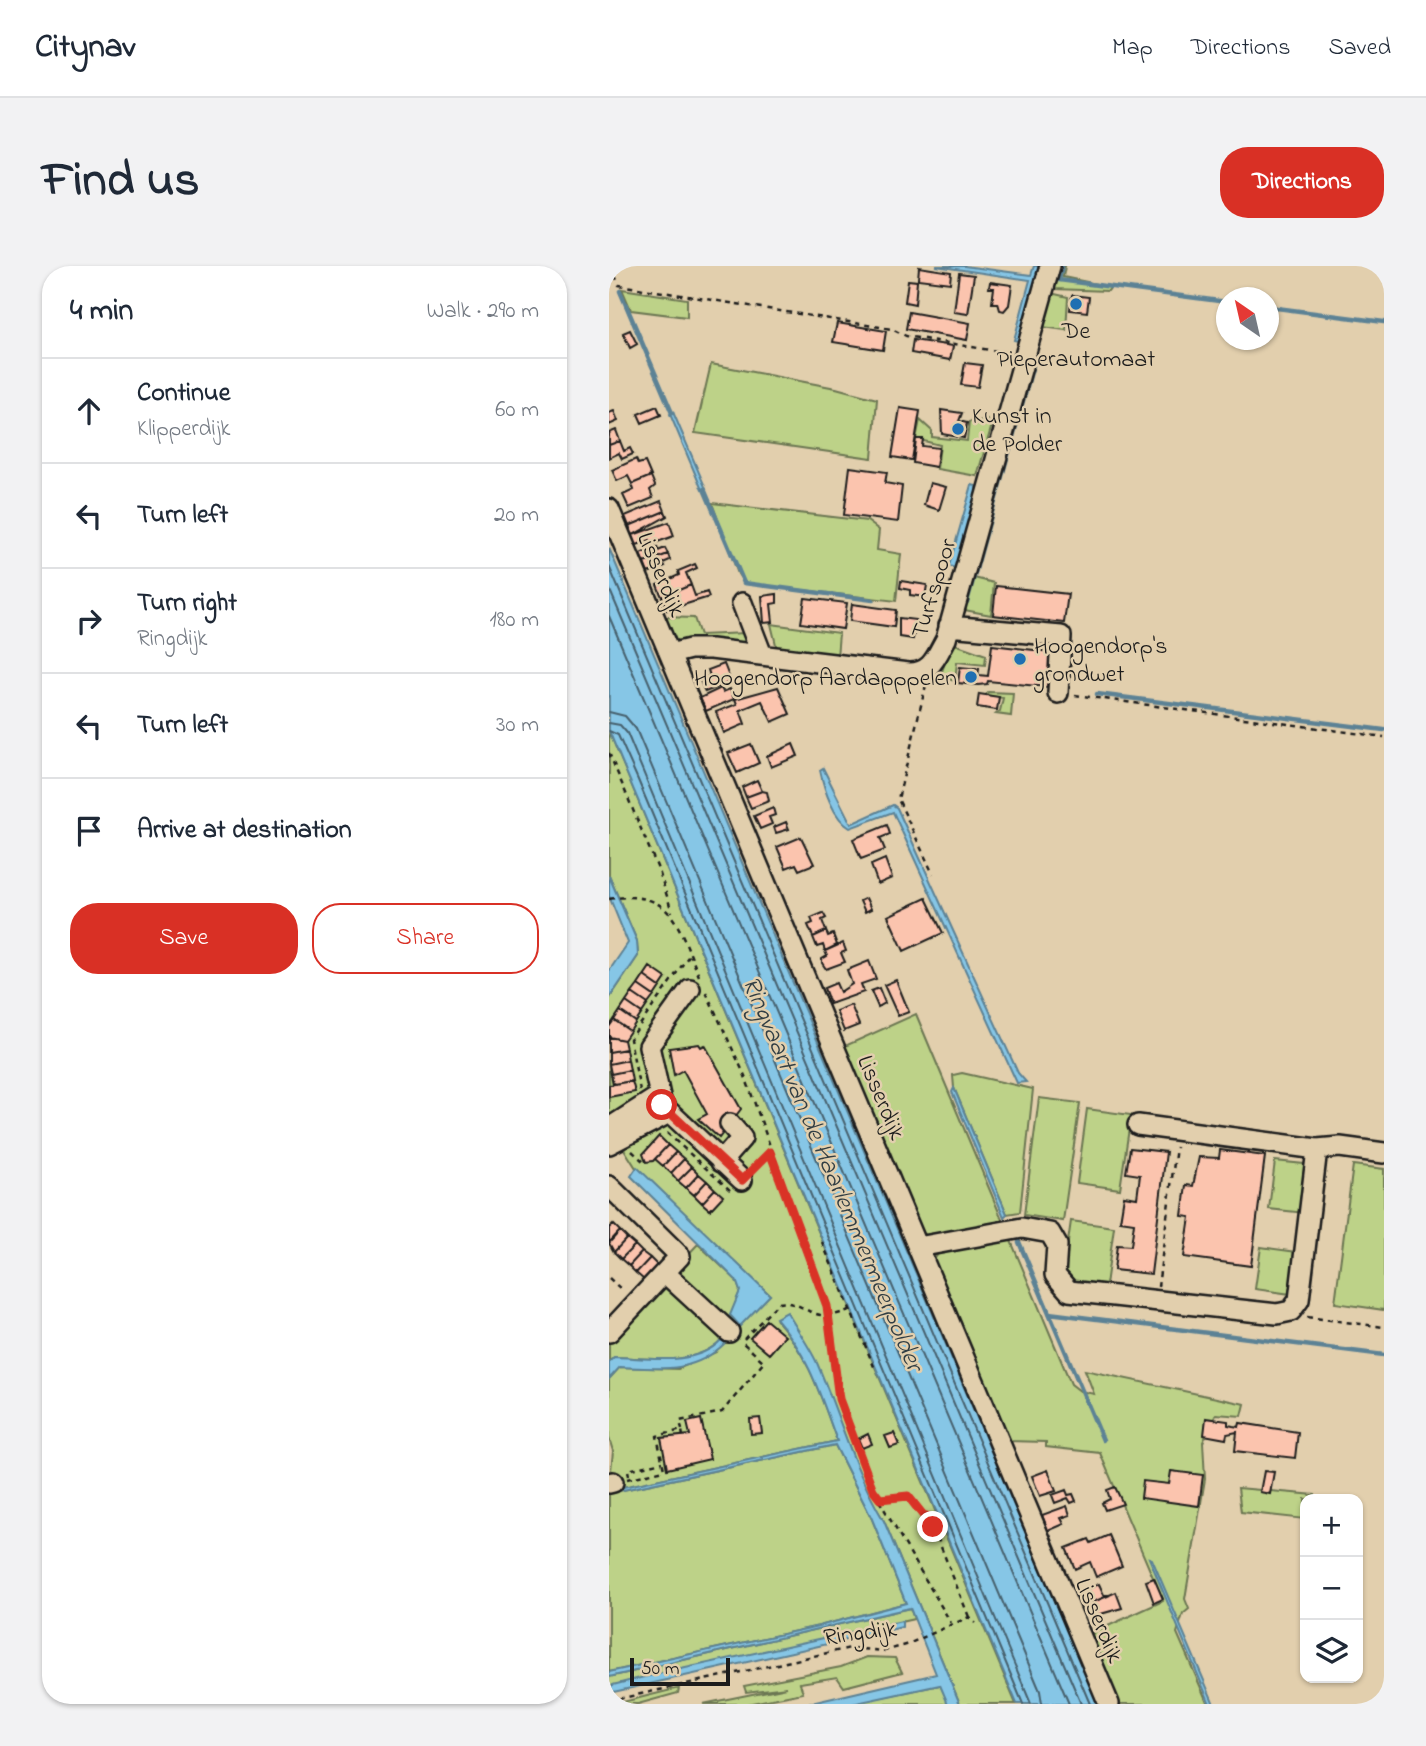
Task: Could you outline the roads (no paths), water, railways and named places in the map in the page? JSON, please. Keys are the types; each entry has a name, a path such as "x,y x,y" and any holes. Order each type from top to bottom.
{"street":[{"name":"Turfspoor","path":"670,654 696,648 908,673 931,668 949,626 1050,266"},
{"name":"Lisserdijk","path":"609,509 1109,1704"},
{"path":"742,603 762,655"},
{"path":"949,626 1061,636 1058,693"},
{"path":"695,993 649,1046 664,1105 742,1180"},
{"path":"609,1128 664,1105"},
{"path":"609,1144 664,1105"},
{"path":"722,1162 742,1138 730,1124"},
{"path":"1138,1125 1317,1149 1341,1147 1384,1153"},
{"path":"918,1248 1022,1228 1050,1233 1058,1245 1055,1275 1069,1291 1276,1314 1294,1308 1299,1300 1317,1149"},
{"path":"609,1186 680,1256 609,1332"},
{"path":"665,1273 736,1337"}],"water":[{"path":"936,266 964,266 1031,275 1034,266 1040,266 1018,341 1014,340 1030,280"},
{"path":"673,412 706,489 702,490 670,414"},
{"path":"972,485 976,486 976,494 955,568 949,566"},
{"name":"Ringvaart van de Haarlemmermeerpolder","path":"609,548 1098,1704 1017,1704 609,731"},
{"path":"823,768 851,824 893,805 897,808 1018,1073 1026,1082 1017,1083 893,812 850,828 830,802 820,770"},
{"path":"609,876 637,941 638,956 609,999 609,971 628,943 609,896"},
{"path":"954,1088 1007,1214 1004,1217 952,1092"},
{"path":"637,1167 770,1295 740,1326 730,1315 740,1291 736,1280 631,1176"},
{"path":"787,1312 817,1363 856,1463 884,1521 960,1704 948,1704 940,1685 852,1704 807,1704 936,1674 910,1608 609,1677 609,1672 819,1626 906,1603 872,1519 835,1445 609,1493 609,1490 837,1441 805,1361 776,1318"},
{"path":"721,1340 725,1343 713,1353 689,1365 663,1368 620,1367 609,1379 609,1362 614,1357 685,1358 711,1349"},
{"path":"1149,1558 1152,1559 1214,1704 1210,1704"},
{"path":"902,1621 902,1627 890,1630 609,1693 609,1686 644,1677"}],"waterway":[{"path":"1062,266 1059,280 1216,301"},
{"path":"620,291 672,413"},
{"path":"1279,308 1384,322"},
{"path":"967,602 1036,354"},
{"path":"704,489 744,583 873,600"},
{"path":"1097,694 1384,730"},
{"path":"1019,1242 1103,1440"},
{"path":"1049,1313 1384,1355"}],"place":[{"name":"De Pieperautomaat","path":"1076,304"},
{"name":"Kunst in de Polder","path":"958,429"},
{"name":"Hoogendorp's grondwet","path":"1020,659"},
{"name":"Hoogendorp Aardapppelen","path":"971,677"}]}
